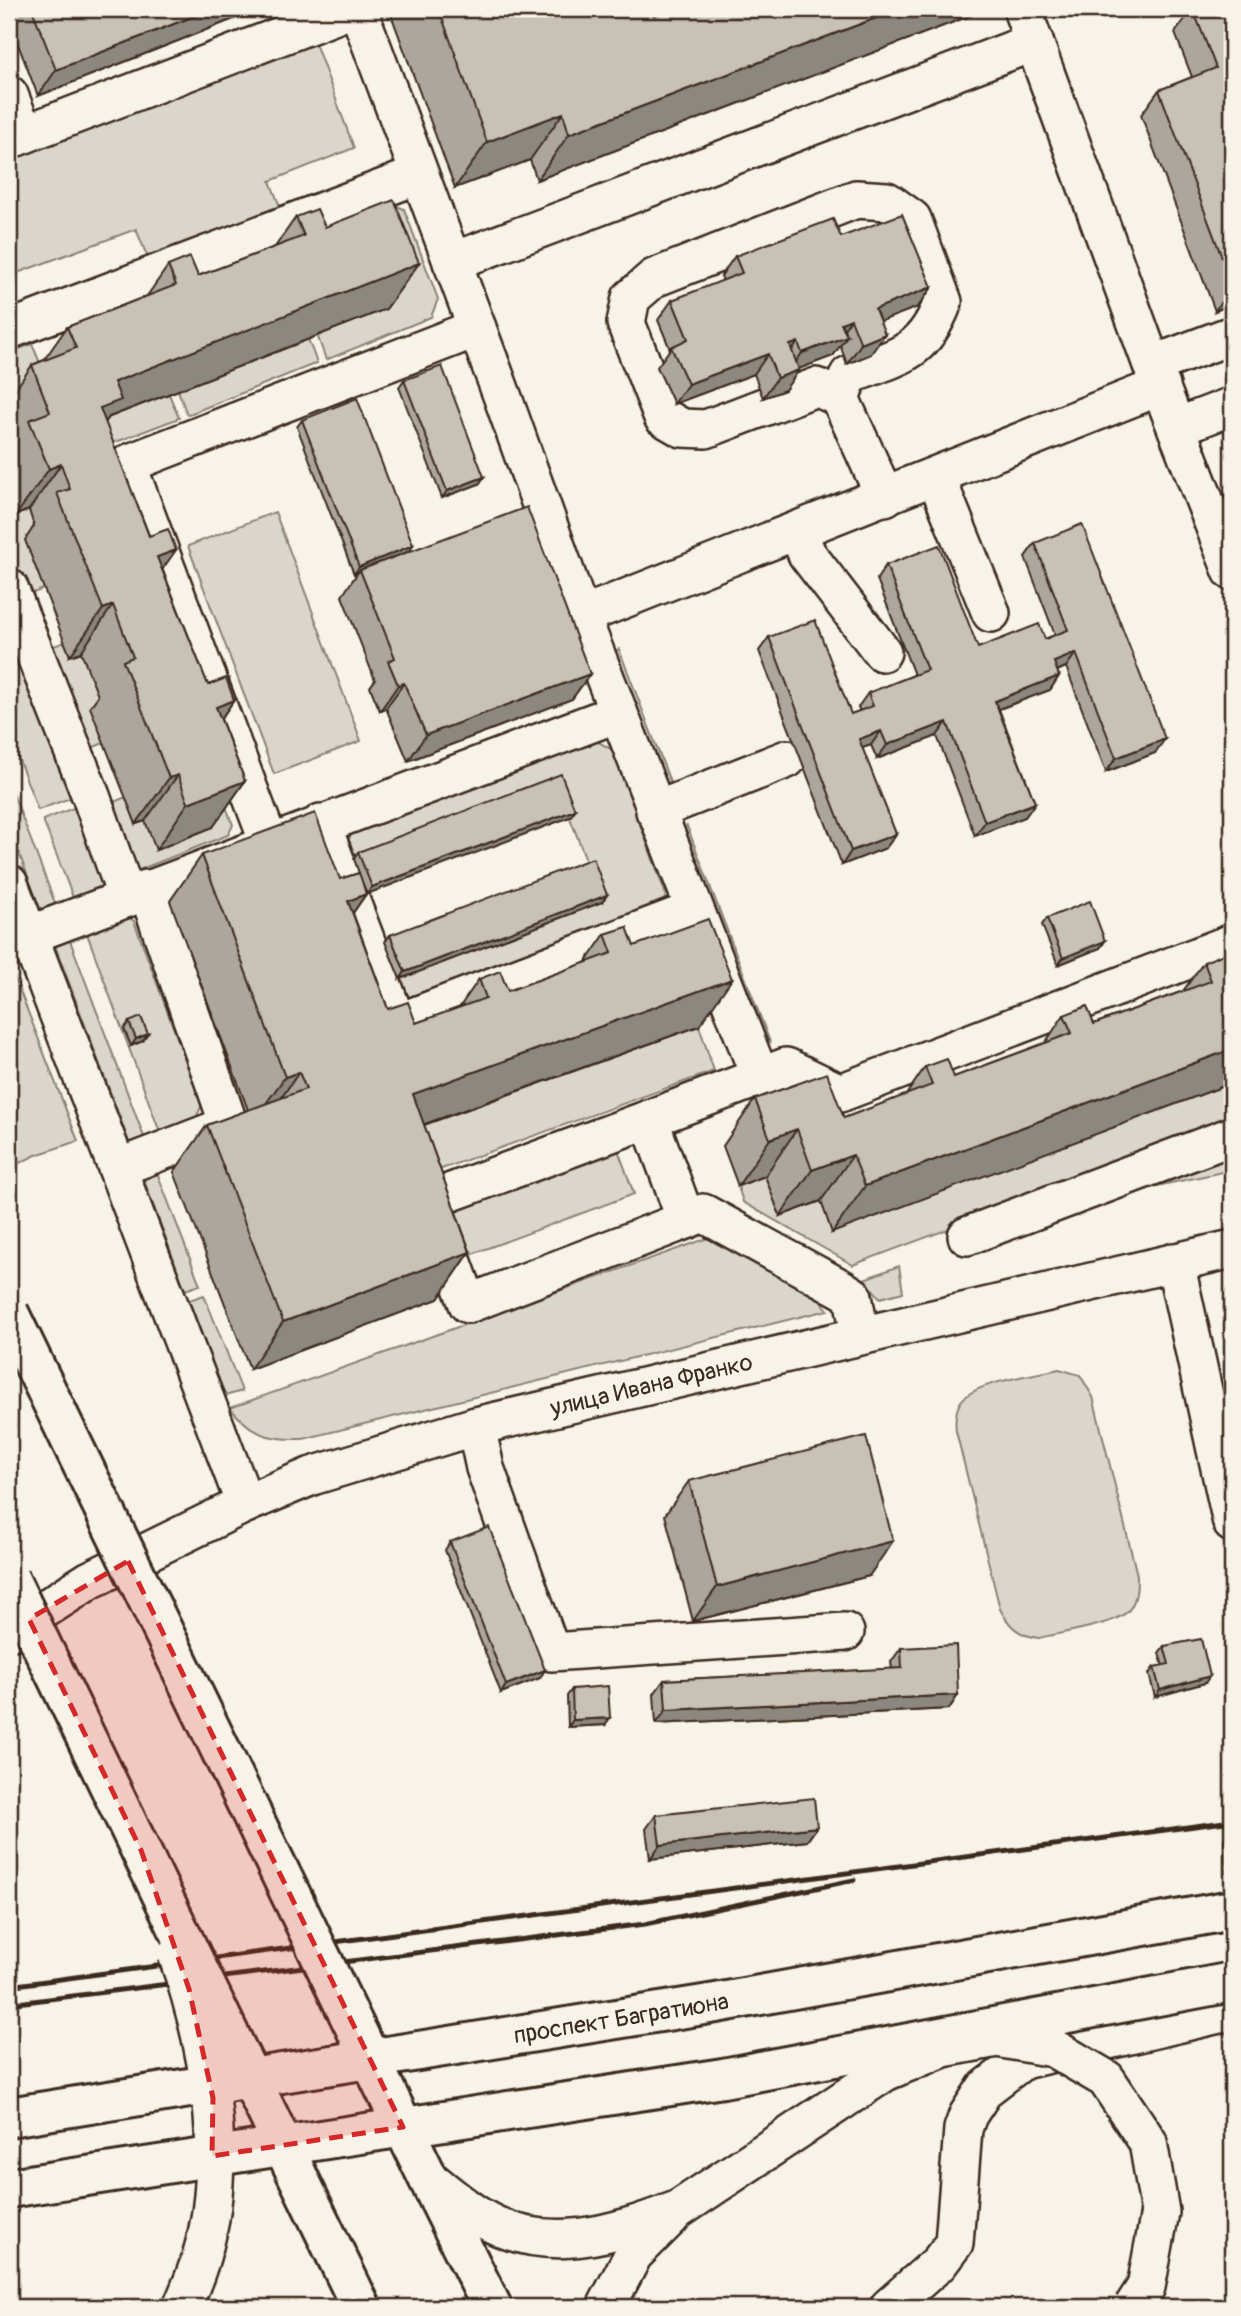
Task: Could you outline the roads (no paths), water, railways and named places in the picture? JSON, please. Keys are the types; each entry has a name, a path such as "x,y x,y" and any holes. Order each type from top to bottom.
{"main road":[{"path":"9,1313 492,2307"},
{"path":"9,1578 361,2307"},
{"name":"проспект Багратиона","path":"9,2117 716,2003 1232,1910"},
{"path":"9,2188 723,2078 1232,1982"}],"street":[{"path":"9,95 16,137 351,9"},
{"path":"358,9 581,616 760,1077"},
{"path":"626,9 631,20 662,9"},
{"path":"452,262 1028,25 1232,571"},
{"path":"9,330 418,175"},
{"path":"840,398 849,375 908,352 933,330 943,302 912,219 887,201 856,199 654,278 631,298 626,323 663,417 682,428 706,429 816,387 840,398 885,497"},
{"path":"269,843 127,464 477,328"},
{"path":"581,616 936,477 1157,375 1232,335"},
{"path":"1177,427 1232,406"},
{"path":"936,477 991,612"},
{"path":"798,532 807,554 882,652"},
{"path":"9,588 91,796 137,893 229,1125 118,1167"},
{"path":"29,935 618,713"},
{"path":"655,811 787,759"},
{"path":"321,823 397,1023 694,910"},
{"path":"9,884 245,1504"},
{"path":"860,1335 853,1296 703,1213 468,1304 430,1200 786,1067 840,1093 1232,943"},
{"path":"649,1119 686,1220"},
{"path":"967,1236 1232,1136"},
{"name":"улица Ивана Франко","path":"9,1632 90,1580 245,1504 312,1476 476,1426 1232,1249"},
{"path":"1175,1262 1216,1372 1232,1523"},
{"path":"476,1426 485,1468 551,1652 845,1632"},
{"name":"улица Ивана Франко","path":"9,1578 44,1582 90,1580"},
{"path":"141,1850 189,1989 213,2098 212,2202 202,2257 182,2307"},
{"path":"889,2307 939,2263 954,2243 963,2129 968,2115 985,2089 1023,2060 1232,2011"},
{"path":"606,2307 633,2255 679,2209 885,2072 943,2048 996,2038 1053,2048 1106,2079 1148,2142 1160,2212 1146,2287 1133,2307"},
{"path":"428,2178 481,2218 522,2234 558,2239 619,2232 679,2209"}],"railway":[{"path":"9,1986 1232,1821"},
{"path":"9,2004 645,1924 854,1880"}]}
